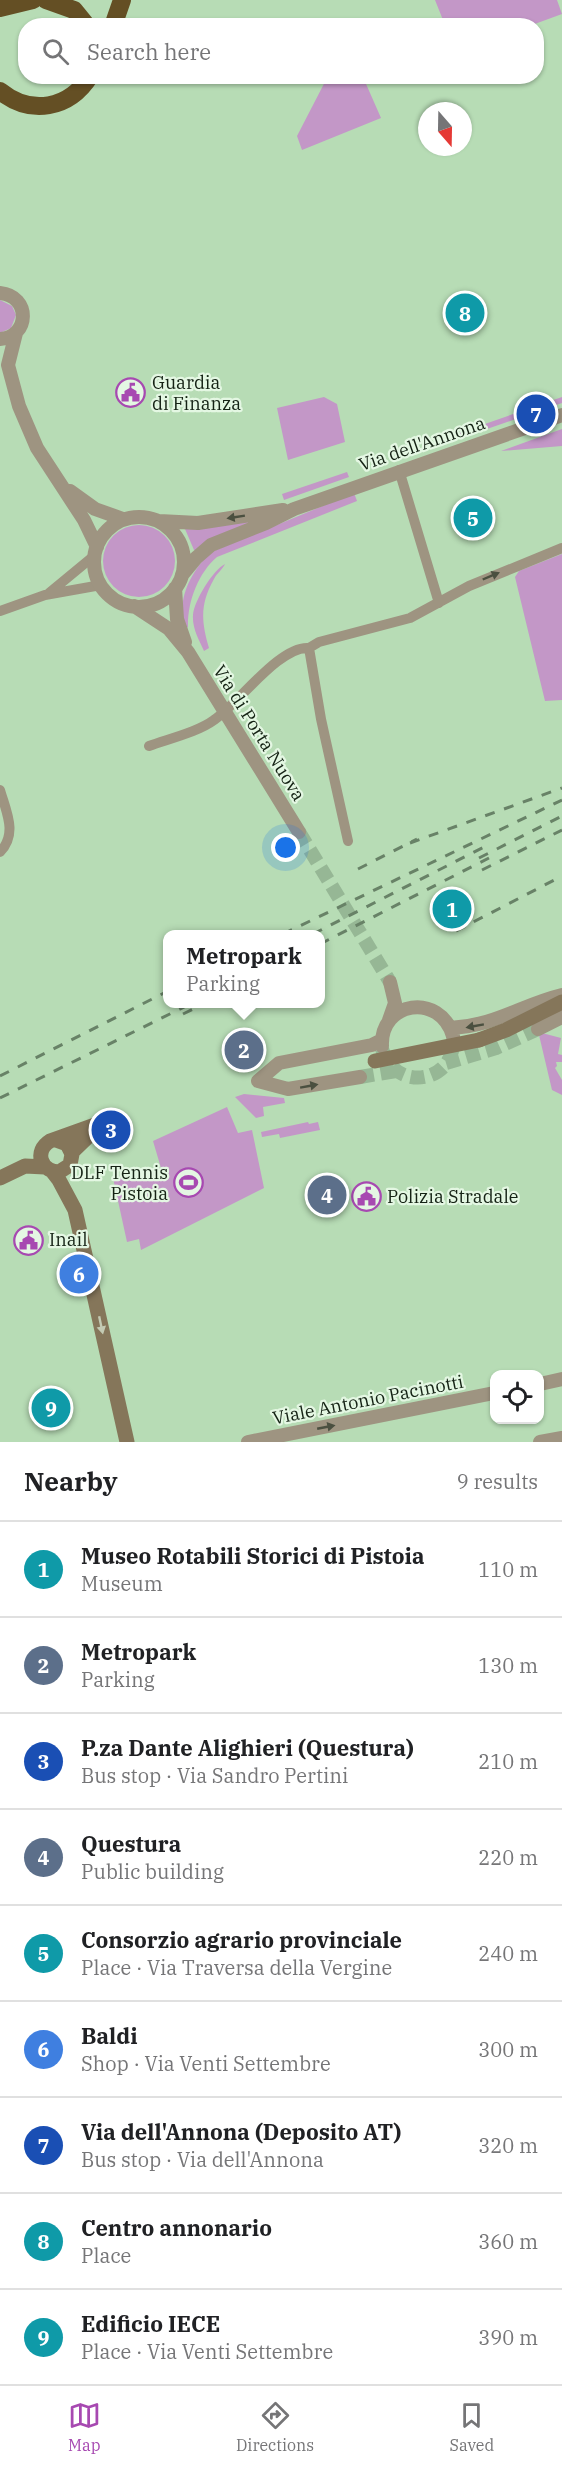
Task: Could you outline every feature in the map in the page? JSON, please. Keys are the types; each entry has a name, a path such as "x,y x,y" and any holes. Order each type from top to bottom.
{"highway":[{"path":"0,8 33,0"},
{"path":"46,0 60,3 74,10 80,18"},
{"path":"116,18 122,0"},
{"path":"0,91 19,103 45,107 72,97 83,84"}],"main road":[{"path":"380,1050 478,1040 511,1028 562,1002"},
{"path":"72,1152 103,1122 48,1142 41,1150 40,1158 75,1210 127,1442"},
{"path":"0,1178 25,1166 61,1171 72,1161 72,1152 67,1144 56,1140"}],"street":[{"path":"0,293 12,296 22,308 23,323 9,338 0,339"},
{"path":"9,365 16,333"},
{"path":"0,352 9,365 19,406 28,429 48,466 62,485 96,551 95,572 100,585 116,600 134,606"},
{"name":"Via dell'Annona","path":"134,606 157,603 175,588 196,558 211,545 266,524 294,509 399,470 562,415"},
{"path":"399,470 439,603"},
{"path":"62,485 95,509 123,519"},
{"name":"Via dell'Annona","path":"123,519 142,517 159,521 198,523 294,509"},
{"path":"45,595 96,551 107,530 123,519"},
{"name":"Via dell'Annona","path":"159,521 174,533 182,547 184,560 182,575"},
{"path":"149,747 212,722 259,678 299,648 309,648 319,642 403,621 469,586 562,548"},
{"path":"0,611 45,595 100,585"},
{"name":"Via di Porta Nuova","path":"175,588 177,619 188,652"},
{"name":"Via di Porta Nuova","path":"134,606 169,630 188,652 299,832"},
{"path":"309,648 321,719 348,841"},
{"path":"0,790 10,831 6,846 0,852"},
{"path":"360,1077 292,1088 258,1081 279,1063 368,1046 380,1050 395,1003 390,982 406,1001 437,1012 451,1032 492,1022 562,994"},
{"path":"386,1026 400,1011 422,1007"},
{"path":"538,1029 562,1017"},
{"path":"544,1383 562,1379"},
{"name":"Viale Antonio Pacinotti","path":"248,1442 490,1394"}],"shaded area":[{"path":"435,0 557,0 562,14 544,21 544,18 442,18"},
{"path":"324,84 366,84 381,118 302,150 297,136"},
{"path":"0,300 12,306 16,315 11,328 0,333"},
{"path":"324,397 337,404 345,442 288,460 277,408"},
{"path":"562,397 562,403 461,438 459,433"},
{"path":"562,429 562,446 501,451"},
{"path":"347,472 349,477 284,500 282,494"},
{"path":"354,493 357,501 217,557 204,571 195,589 186,628 182,608 187,588 196,569 209,553"},
{"path":"265,516 198,550 194,550 185,529"},
{"path":"139,525 159,531 169,541 175,561 169,581 159,591 139,597 119,591 109,581 103,561 109,541 119,531"},
{"path":"562,554 562,700 545,701 515,577 519,571"},
{"path":"225,564 209,588 204,605 203,621 209,648 204,651 196,634 194,609 210,579"},
{"path":"542,1033 561,1038 558,1054 562,1055 562,1062 556,1062 555,1068 562,1080 562,1095 552,1090 539,1035"},
{"path":"244,1094 284,1098 285,1103 263,1107 264,1116 256,1118 235,1097"},
{"name":"DLF Tennis Pistoia","path":"227,1107 238,1133 252,1130 264,1188 141,1250 139,1239 127,1242 113,1178 161,1168 153,1141"},
{"path":"308,1122 309,1124 318,1122 320,1130 280,1138 279,1134 262,1137 261,1132"}],"tunnel":[{"path":"299,832 390,982"},
{"path":"446,1063 496,1048 538,1029"},
{"path":"382,1049 389,1063 399,1073 411,1077 424,1077 436,1073 446,1064 452,1052 453,1036"},
{"path":"360,1077 396,1071"}],"railway":[{"path":"410,843 562,788"},
{"path":"291,930 562,800"},
{"path":"479,858 562,816"},
{"path":"482,870 562,830"},
{"path":"358,869 417,839"},
{"path":"321,930 484,847"},
{"path":"325,941 489,858"},
{"path":"456,931 562,876"},
{"path":"0,1076 163,994"},
{"path":"0,1098 182,1008"},
{"path":"183,1014 196,1008"}],"place":[{"name":"Centro annonario","path":"465,313"},
{"name":"Guardia di Finanza","path":"131,393"},
{"name":"Via dell'Annona (Deposito AT)","path":"536,414"},
{"name":"Consorzio agrario provinciale","path":"473,518"},
{"name":"Museo Rotabili Storici di Pistoia","path":"452,909"},
{"name":"Metropark","path":"244,1050"},
{"name":"P.za Dante Alighieri (Questura)","path":"111,1130"},
{"name":"DLF Tennis Pistoia","path":"189,1183"},
{"name":"Questura","path":"327,1195"},
{"name":"Polizia Stradale","path":"366,1197"},
{"name":"Inail","path":"28,1240"},
{"name":"Baldi","path":"79,1274"},
{"name":"Edificio IECE","path":"51,1408"}]}
